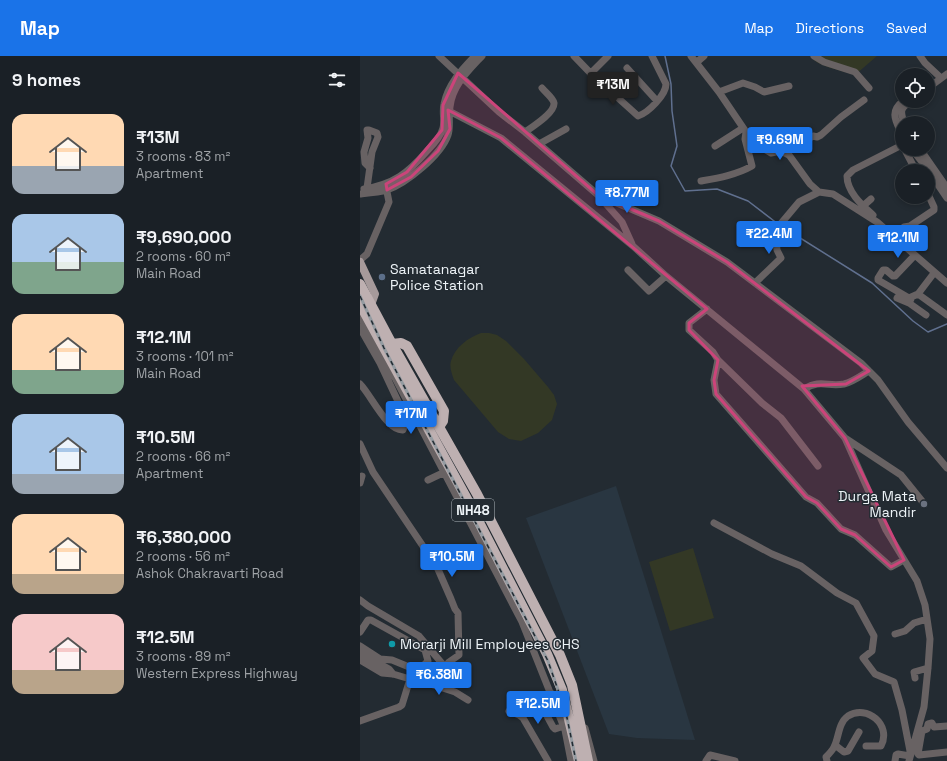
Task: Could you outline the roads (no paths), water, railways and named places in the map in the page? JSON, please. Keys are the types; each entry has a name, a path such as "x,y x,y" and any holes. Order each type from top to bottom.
{"highway":[{"name":"NH48","path":"360,284 363,308 456,488 548,654 562,690 569,725 580,758"},
{"name":"NH48","path":"363,308 392,344 412,379 477,494 560,655 572,685 569,725"},
{"path":"392,344 401,343 407,346 444,411 443,421 439,427"},
{"path":"412,379 423,374"}],"main road":[{"path":"360,261 375,294 363,308"}],"street":[{"path":"439,56 500,112 598,195 622,222 632,246"},
{"path":"370,168 365,163 364,152 368,138 366,130 377,133 378,136 372,152 370,168 363,189 387,187 407,172 432,146 442,130 443,105 447,95 475,56"},
{"path":"360,194 400,184 426,165 447,137 450,128 449,111 460,75 482,56"},
{"path":"574,56 601,84 614,93 638,116 643,114 657,101 666,89 666,84 652,56"},
{"path":"591,73 608,56"},
{"path":"692,56 719,92 744,130 768,152 781,151 789,155 810,184 819,192 833,194 877,222 914,256 947,283"},
{"path":"697,62 704,56"},
{"path":"814,56 824,62 855,72 869,88"},
{"path":"920,56 925,63 942,76 947,69"},
{"path":"627,68 657,101"},
{"path":"719,92 743,83 764,92 790,86"},
{"path":"525,132 542,121 553,108 553,101 542,88"},
{"path":"785,153 813,136 817,137 821,135 841,117 864,100"},
{"path":"897,108 900,116"},
{"path":"897,116 898,112 902,108"},
{"path":"449,111 501,138 632,246 666,276 804,389 844,438 886,530 917,581 925,604 930,639 928,668 924,707 919,734 912,754"},
{"path":"539,144 566,128"},
{"path":"715,146 744,130"},
{"path":"701,181 721,178 744,171 752,166 744,130"},
{"path":"873,215 863,206 847,183 847,176 853,170 895,149"},
{"path":"918,156 947,188"},
{"path":"924,156 938,178 947,198"},
{"path":"360,261 367,254 389,202 387,187"},
{"path":"755,283 781,258 777,250 776,239 779,225 799,202 819,192"},
{"path":"598,195 659,221 727,262 861,363 878,380 908,422 947,468"},
{"path":"863,206 872,199"},
{"path":"892,236 934,210 933,204"},
{"path":"914,256 895,276 886,270 883,270 878,280 909,298 913,298 947,315"},
{"path":"628,270 649,291 666,276"},
{"path":"897,298 913,298 934,273"},
{"path":"913,298 926,315"},
{"path":"360,384 383,416 394,428 403,430 406,421 382,362 363,308"},
{"path":"707,309 689,323 690,330 718,360 762,403 780,418 818,466"},
{"path":"360,328 382,362 395,378 447,471 428,480"},
{"path":"718,360 714,380 716,394 806,497 817,503 841,529 855,535 891,567 904,560"},
{"path":"804,389 812,384 820,383 832,385 846,384 870,371"},
{"path":"844,438 901,475 922,502"},
{"path":"360,444 373,472 437,567 458,613 459,655 445,667 433,673 412,679"},
{"path":"469,512 522,622 551,693 569,725 580,758"},
{"path":"714,523 772,554 801,566 836,593 856,603 874,636 872,651 863,658 875,674 894,682 912,754"},
{"path":"360,600 419,636 445,667"},
{"path":"895,634 905,631 914,623 927,618"},
{"path":"360,632 368,620 371,620 425,650 428,661 422,667 414,668 390,660 380,660 360,646"},
{"path":"361,657 392,674 448,690 468,700"},
{"path":"383,670 390,660"},
{"path":"915,678 914,672 928,668"},
{"path":"360,721 402,705 412,679"},
{"path":"551,693 540,700 540,703 553,727 555,729 569,725 586,729 594,761"},
{"path":"509,712 520,715 524,718 548,761"},
{"path":"827,761 826,757 835,745 842,723 848,716 865,713 878,720 883,727 881,746 866,746"},
{"path":"919,734 926,729 928,724 932,723 934,727 947,726"},
{"path":"835,745 844,752 848,751 859,732"},
{"path":"895,761 896,755 898,754 919,755 947,752"},
{"path":"706,761 710,756 735,761"}],"waterway":[{"path":"665,56 671,84 672,111 677,146 671,166 685,191 717,189 748,201 778,224"},
{"path":"781,226 872,283 913,321 928,332 947,324"}],"railway":[{"path":"360,296 384,348 548,661 566,713 576,761"}],"place":[{"name":"Samatanagar Police Station","path":"382,277"},
{"name":"Durga Mata Mandir","path":"924,504"},
{"name":"Morarji Mill Employees CHS","path":"392,644"}]}
